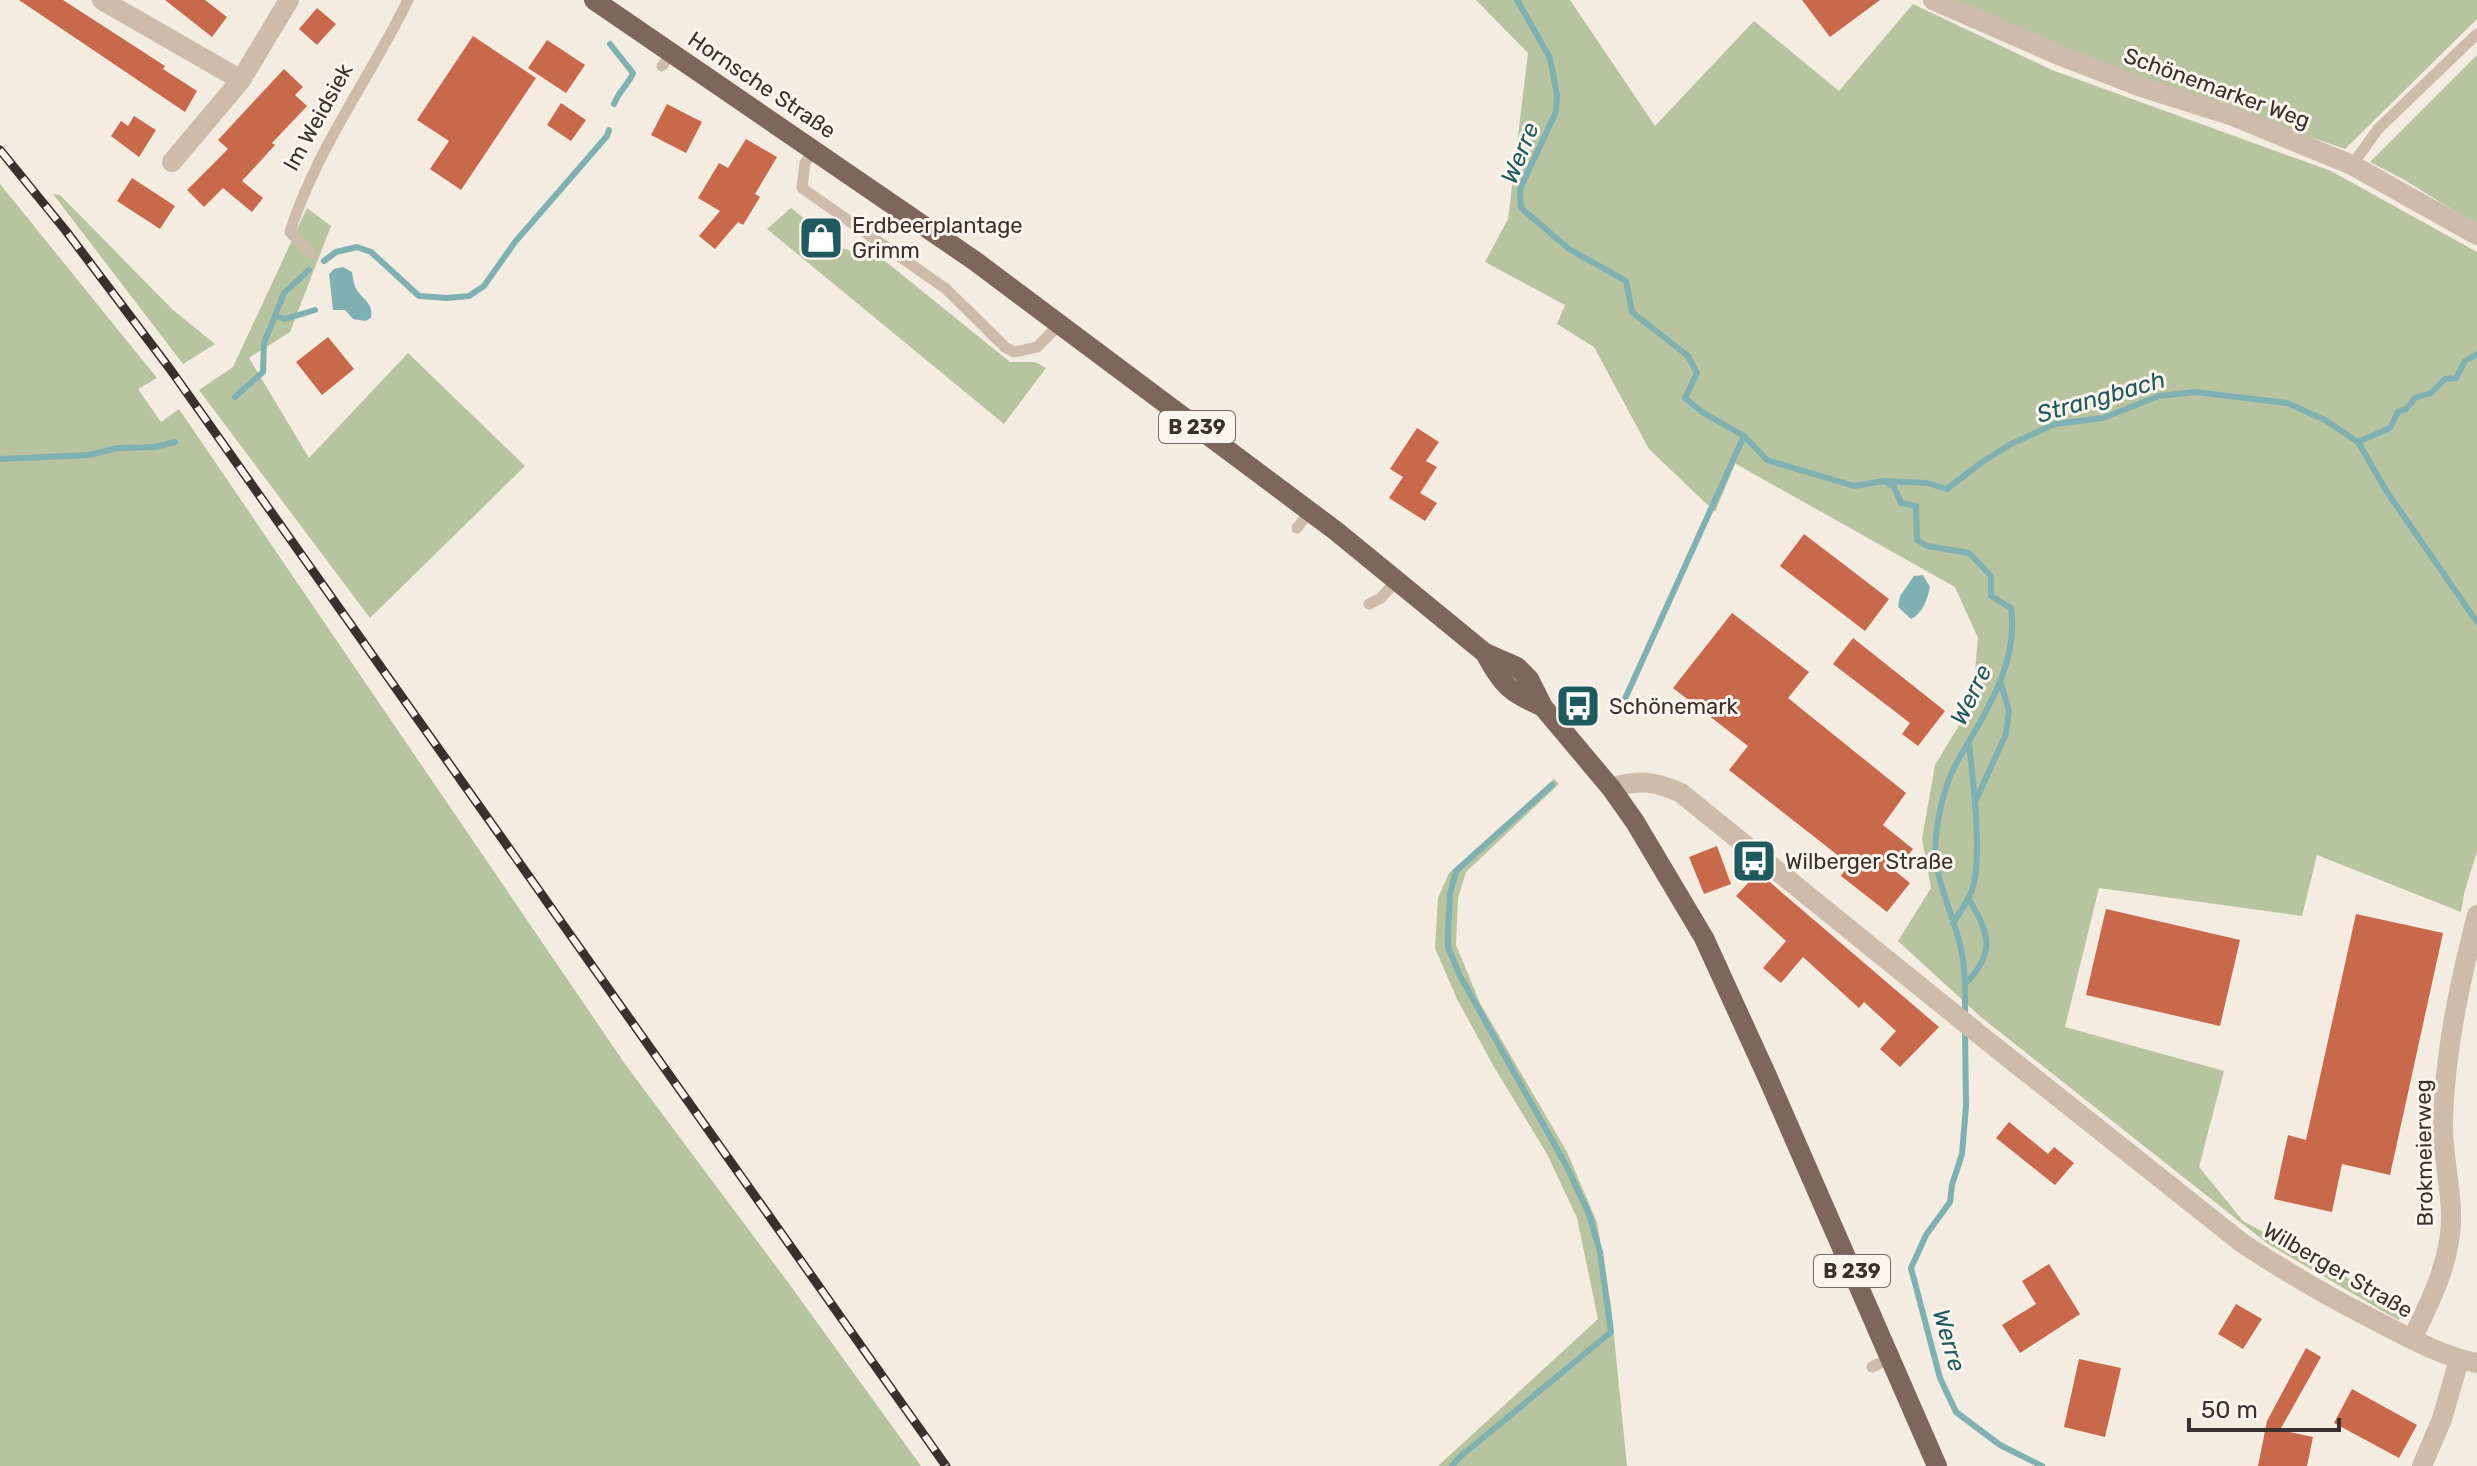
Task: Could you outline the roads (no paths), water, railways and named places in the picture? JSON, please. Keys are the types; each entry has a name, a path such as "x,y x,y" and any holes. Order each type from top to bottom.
{"main road":[{"name":"Hornsche Straße","path":"594,0 667,60 814,149 1060,324"},
{"name":"B 239","path":"1060,324 1303,520 1396,581 1485,653 1517,667 1529,679 1543,707 1611,788 1691,913 1767,1076 1881,1363 1937,1466"}],"street":[{"path":"102,0 241,80"},
{"path":"172,162 241,80 289,0"},
{"name":"Schönemarker Weg","path":"1933,0 2061,56 2141,87 2233,116 2352,165 2477,235"},
{"name":"Wilberger Straße","path":"1611,788 1629,782 1648,781 1681,793 2242,1243 2322,1292 2412,1339 2468,1361"},
{"name":"Brokmeierweg","path":"2412,1339 2428,1307 2448,1249 2451,1215 2443,1123 2448,1048 2462,972 2477,915"},
{"path":"2422,1466 2468,1361"}],"lane":[{"name":"Im Weidsiek","path":"311,253 290,232 298,206 315,169 408,0"},
{"path":"2352,165 2378,129 2477,34"},
{"path":"814,149 805,163 802,188 946,289 1005,347 1014,352 1037,347 1060,324"},
{"path":"1369,604 1381,598 1396,581"}],"water":[{"path":"343,267 352,272 356,288 370,307 371,318 365,321 353,319 345,310 333,310 329,274"},
{"path":"1923,575 1930,587 1929,592 1921,610 1911,619 1898,607 1900,596 1914,576"}],"waterway":[{"name":"Werre","path":"1517,0 1550,58 1557,95 1556,112 1520,189 1521,208 1569,249 1626,281 1632,312 1688,356 1697,373 1685,398 1702,412 1744,436 1767,460 1854,486 1884,481 1894,487 1901,503 1916,506 1917,540 1927,546 1969,553 1991,576 1991,596 2011,608 2012,628 2006,666 1952,773 1936,836 1937,867 1963,962 1965,1015"},
{"path":"610,44 633,73 614,104"},
{"path":"324,261 336,252 357,247 371,252 419,296 469,296 484,286 515,242 609,130"},
{"path":"235,397 263,372 264,343 284,293 309,270"},
{"path":"275,316 285,319 315,310"},
{"path":"2358,442 2390,428 2398,412 2406,409 2415,398 2431,393 2445,379 2456,378 2465,361 2477,354"},
{"name":"Strangbach","path":"1885,481 1927,483 1947,489 2011,444 2055,424 2103,418 2159,396 2195,392 2287,403 2325,420 2358,442 2387,492 2477,622"},
{"path":"1619,712 1744,436"},
{"path":"0,459 89,455 118,448 155,447 175,442"},
{"path":"1976,800 2006,734 2009,710 2001,684"},
{"path":"1953,923 1970,894 1977,858 1969,744"},
{"path":"1452,1466 1611,1332 1600,1252 1589,1214 1566,1165 1460,976 1448,947 1450,894 1456,871 1552,785"},
{"path":"1965,984 1982,962 1986,942 1981,922 1968,898"},
{"name":"Werre","path":"1965,1030 1966,1106 1962,1154 1950,1202 1926,1235 1911,1268 1940,1378 1956,1412 2000,1445 2042,1466"}],"railway":[{"path":"0,150 66,231 170,369 946,1466"}],"place":[{"name":"Erdbeerplantage Grimm","path":"821,238"},
{"name":"Schönemark","path":"1578,706"},
{"name":"Wilberger Straße","path":"1754,861"}]}
